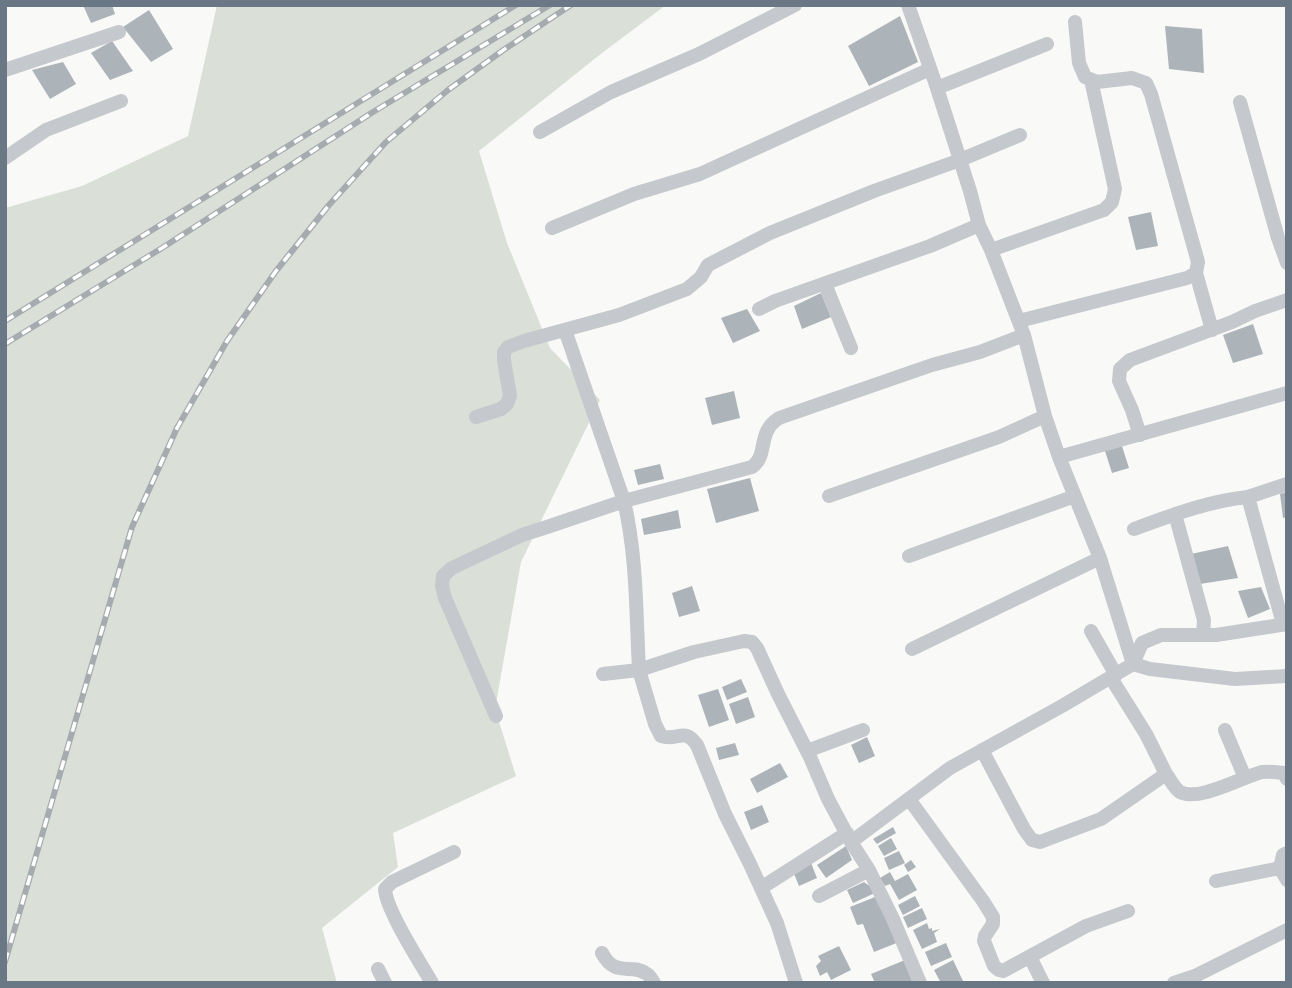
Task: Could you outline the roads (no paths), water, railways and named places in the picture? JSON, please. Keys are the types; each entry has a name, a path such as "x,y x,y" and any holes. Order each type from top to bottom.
{"street":[{"path":"540,132 611,92 699,54 795,5"},
{"path":"908,5 937,88 979,225 1021,328 1045,416 1100,558 1133,664"},
{"path":"1075,22 1079,63 1085,77 1097,82 1132,78 1146,83 1151,94 1198,262 1196,272 1212,330"},
{"path":"5,70 119,32"},
{"path":"937,88 1047,44"},
{"path":"552,228 634,194 700,174 930,69"},
{"path":"991,250 1104,210 1112,202 1115,189 1091,80"},
{"path":"5,158 46,130 121,101"},
{"path":"1240,102 1287,263"},
{"path":"476,417 508,404 510,396 503,360 508,346 619,315 687,289 701,277 708,265 771,233 1020,135"},
{"path":"759,309 930,246 979,225"},
{"path":"496,716 445,598 443,576 453,568 522,535 624,501 752,467 758,463 762,443 771,424 779,418 932,365 980,352 1021,328 1174,282 1196,272"},
{"path":"825,284 851,348"},
{"path":"1140,435 1119,381 1120,369 1130,360 1287,300"},
{"path":"565,330 630,523 639,670 655,724 661,736 668,738 685,734 697,745 724,814 777,923 796,983"},
{"path":"1059,457 1287,393"},
{"path":"829,496 986,442 1045,416"},
{"path":"1134,529 1218,501 1248,497 1287,484"},
{"path":"909,556 1075,496"},
{"path":"761,888 849,838 909,799 950,768 1113,677 1133,664 1142,643 1161,635 1216,635 1285,624 1248,497"},
{"path":"1175,514 1204,620 1203,635"},
{"path":"912,649 1100,558"},
{"path":"1091,631 1113,677 1176,789 1184,794 1192,794 1259,773 1272,771 1286,774"},
{"path":"603,674 639,670 694,652 744,641 752,642 828,799 869,870 920,983"},
{"path":"1133,664 1150,669 1235,679 1287,676"},
{"path":"807,751 863,730"},
{"path":"1225,730 1245,778"},
{"path":"982,750 1024,829 1032,840 1040,842 1101,818 1166,774"},
{"path":"909,799 993,917 993,924 984,941 994,966 999,970 1003,971 1086,926 1128,911"},
{"path":"432,983 392,911 385,889 392,882 454,852"},
{"path":"1216,881 1284,874 1283,855 1287,853"},
{"path":"819,896 869,870"},
{"path":"1174,983 1195,976 1287,930"},
{"path":"602,953 613,966 644,972 654,983"},
{"path":"1030,957 1043,983"},
{"path":"378,969 385,983"}],"railway":[{"path":"5,321 516,5"},
{"path":"5,344 162,248 373,112 550,5"},
{"path":"5,962 132,527 177,428 227,341 276,271 329,205 386,142 448,90 571,5"}]}
